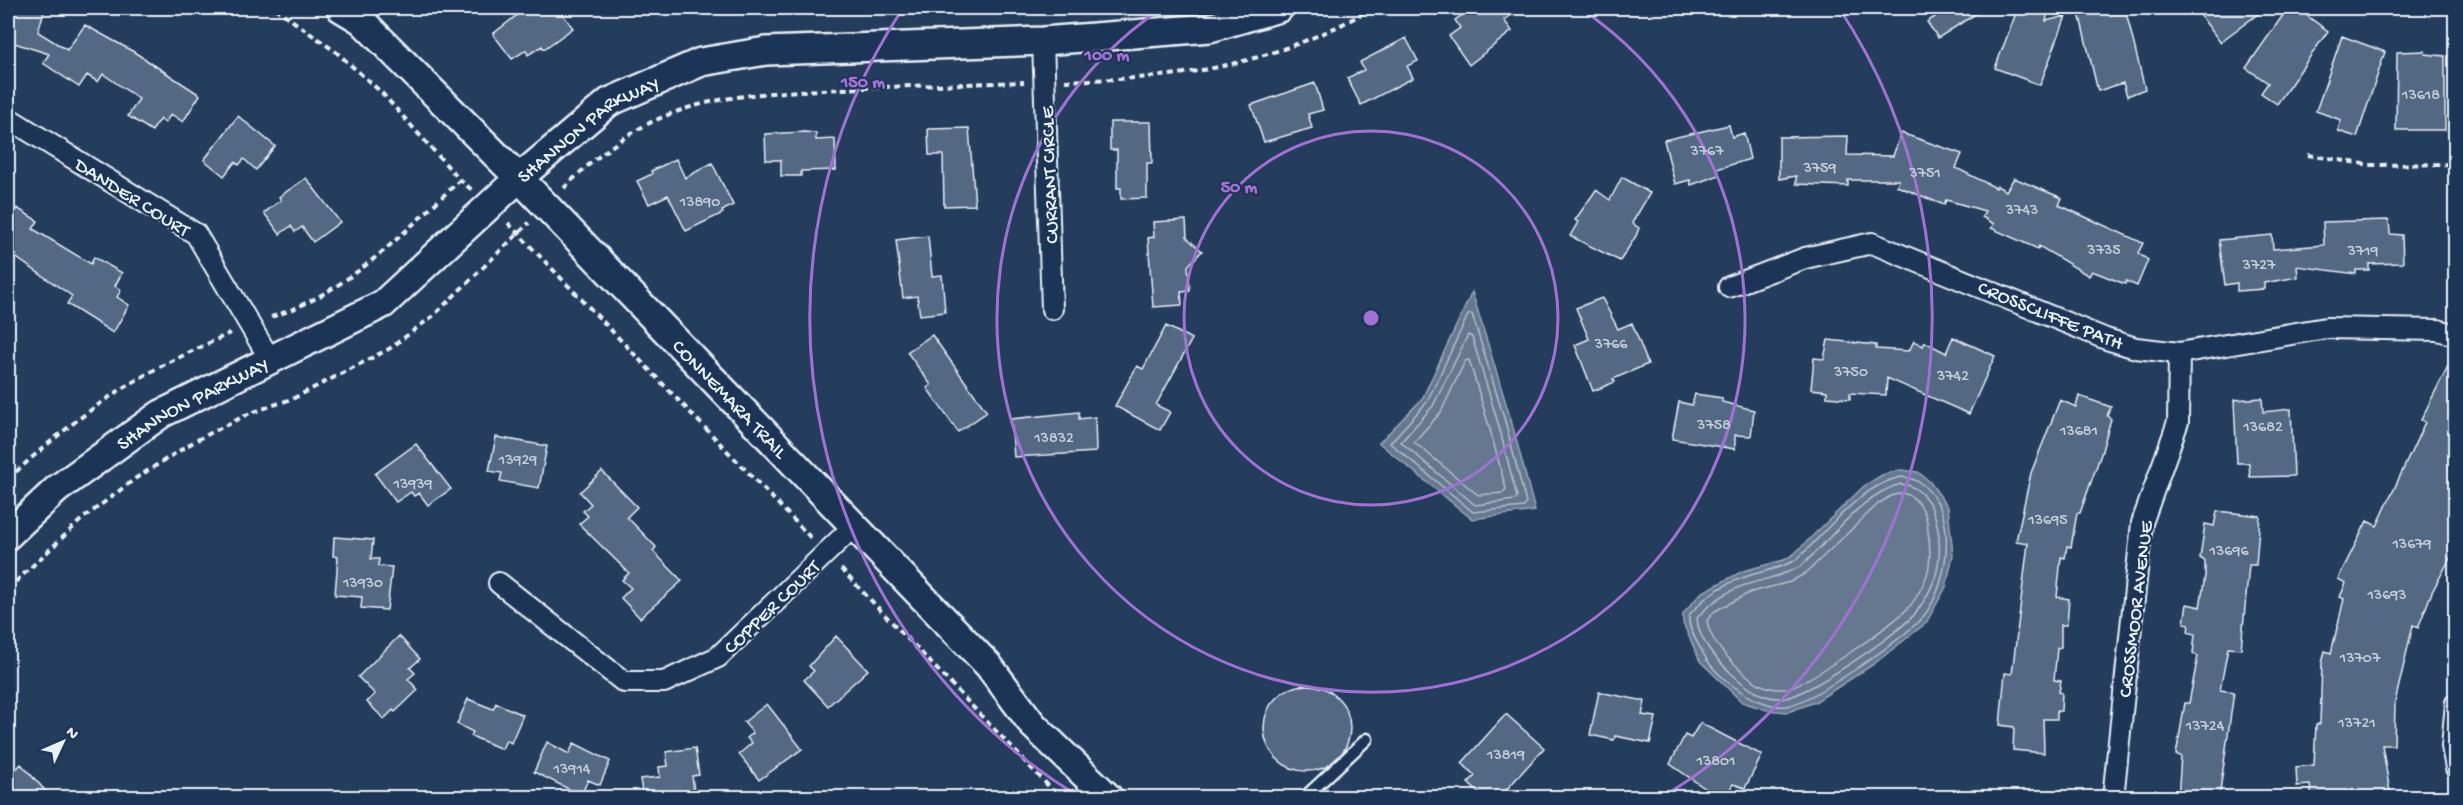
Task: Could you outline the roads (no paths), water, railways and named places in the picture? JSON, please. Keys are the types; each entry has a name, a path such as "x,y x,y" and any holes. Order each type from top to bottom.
{"street":[{"name":"CONNEMARA TRAIL","path":"341,8 361,20 519,178 989,666 1033,725 1109,798"},
{"name":"SHANNON PARKWAY","path":"8,535 57,489 161,414 383,304 519,178 609,102 701,62 766,51 1043,41 1210,28 1279,8"},
{"name":"CURRANT CIRCLE","path":"1043,41 1052,309"},
{"name":"DANDER COURT","path":"8,118 196,234 271,360"},
{"name":"CROSSCLIFFE PATH","path":"1729,287 1805,258 1872,243 2106,339 2136,348 2179,353 2326,328 2438,330 2456,335"},
{"name":"CROSSMOOR AVENUE","path":"2112,798 2141,531 2152,491 2168,456 2178,422 2179,353"},
{"name":"COPPER COURT","path":"499,583 624,682 664,682 717,657 855,525"},
{"path":"2456,703 2452,746 2456,768"}],"lane":[{"path":"1304,798 1367,739"}],"water":[{"path":"1472,292 1511,420 1535,511 1472,519 1379,443 1422,399"},
{"path":"1900,470 1918,472 1930,482 1948,507 1953,555 1946,587 1926,623 1874,664 1815,702 1788,712 1767,710 1742,702 1700,661 1683,623 1683,614 1701,593 1743,571 1784,560 1794,554 1864,486 1882,475"}]}
